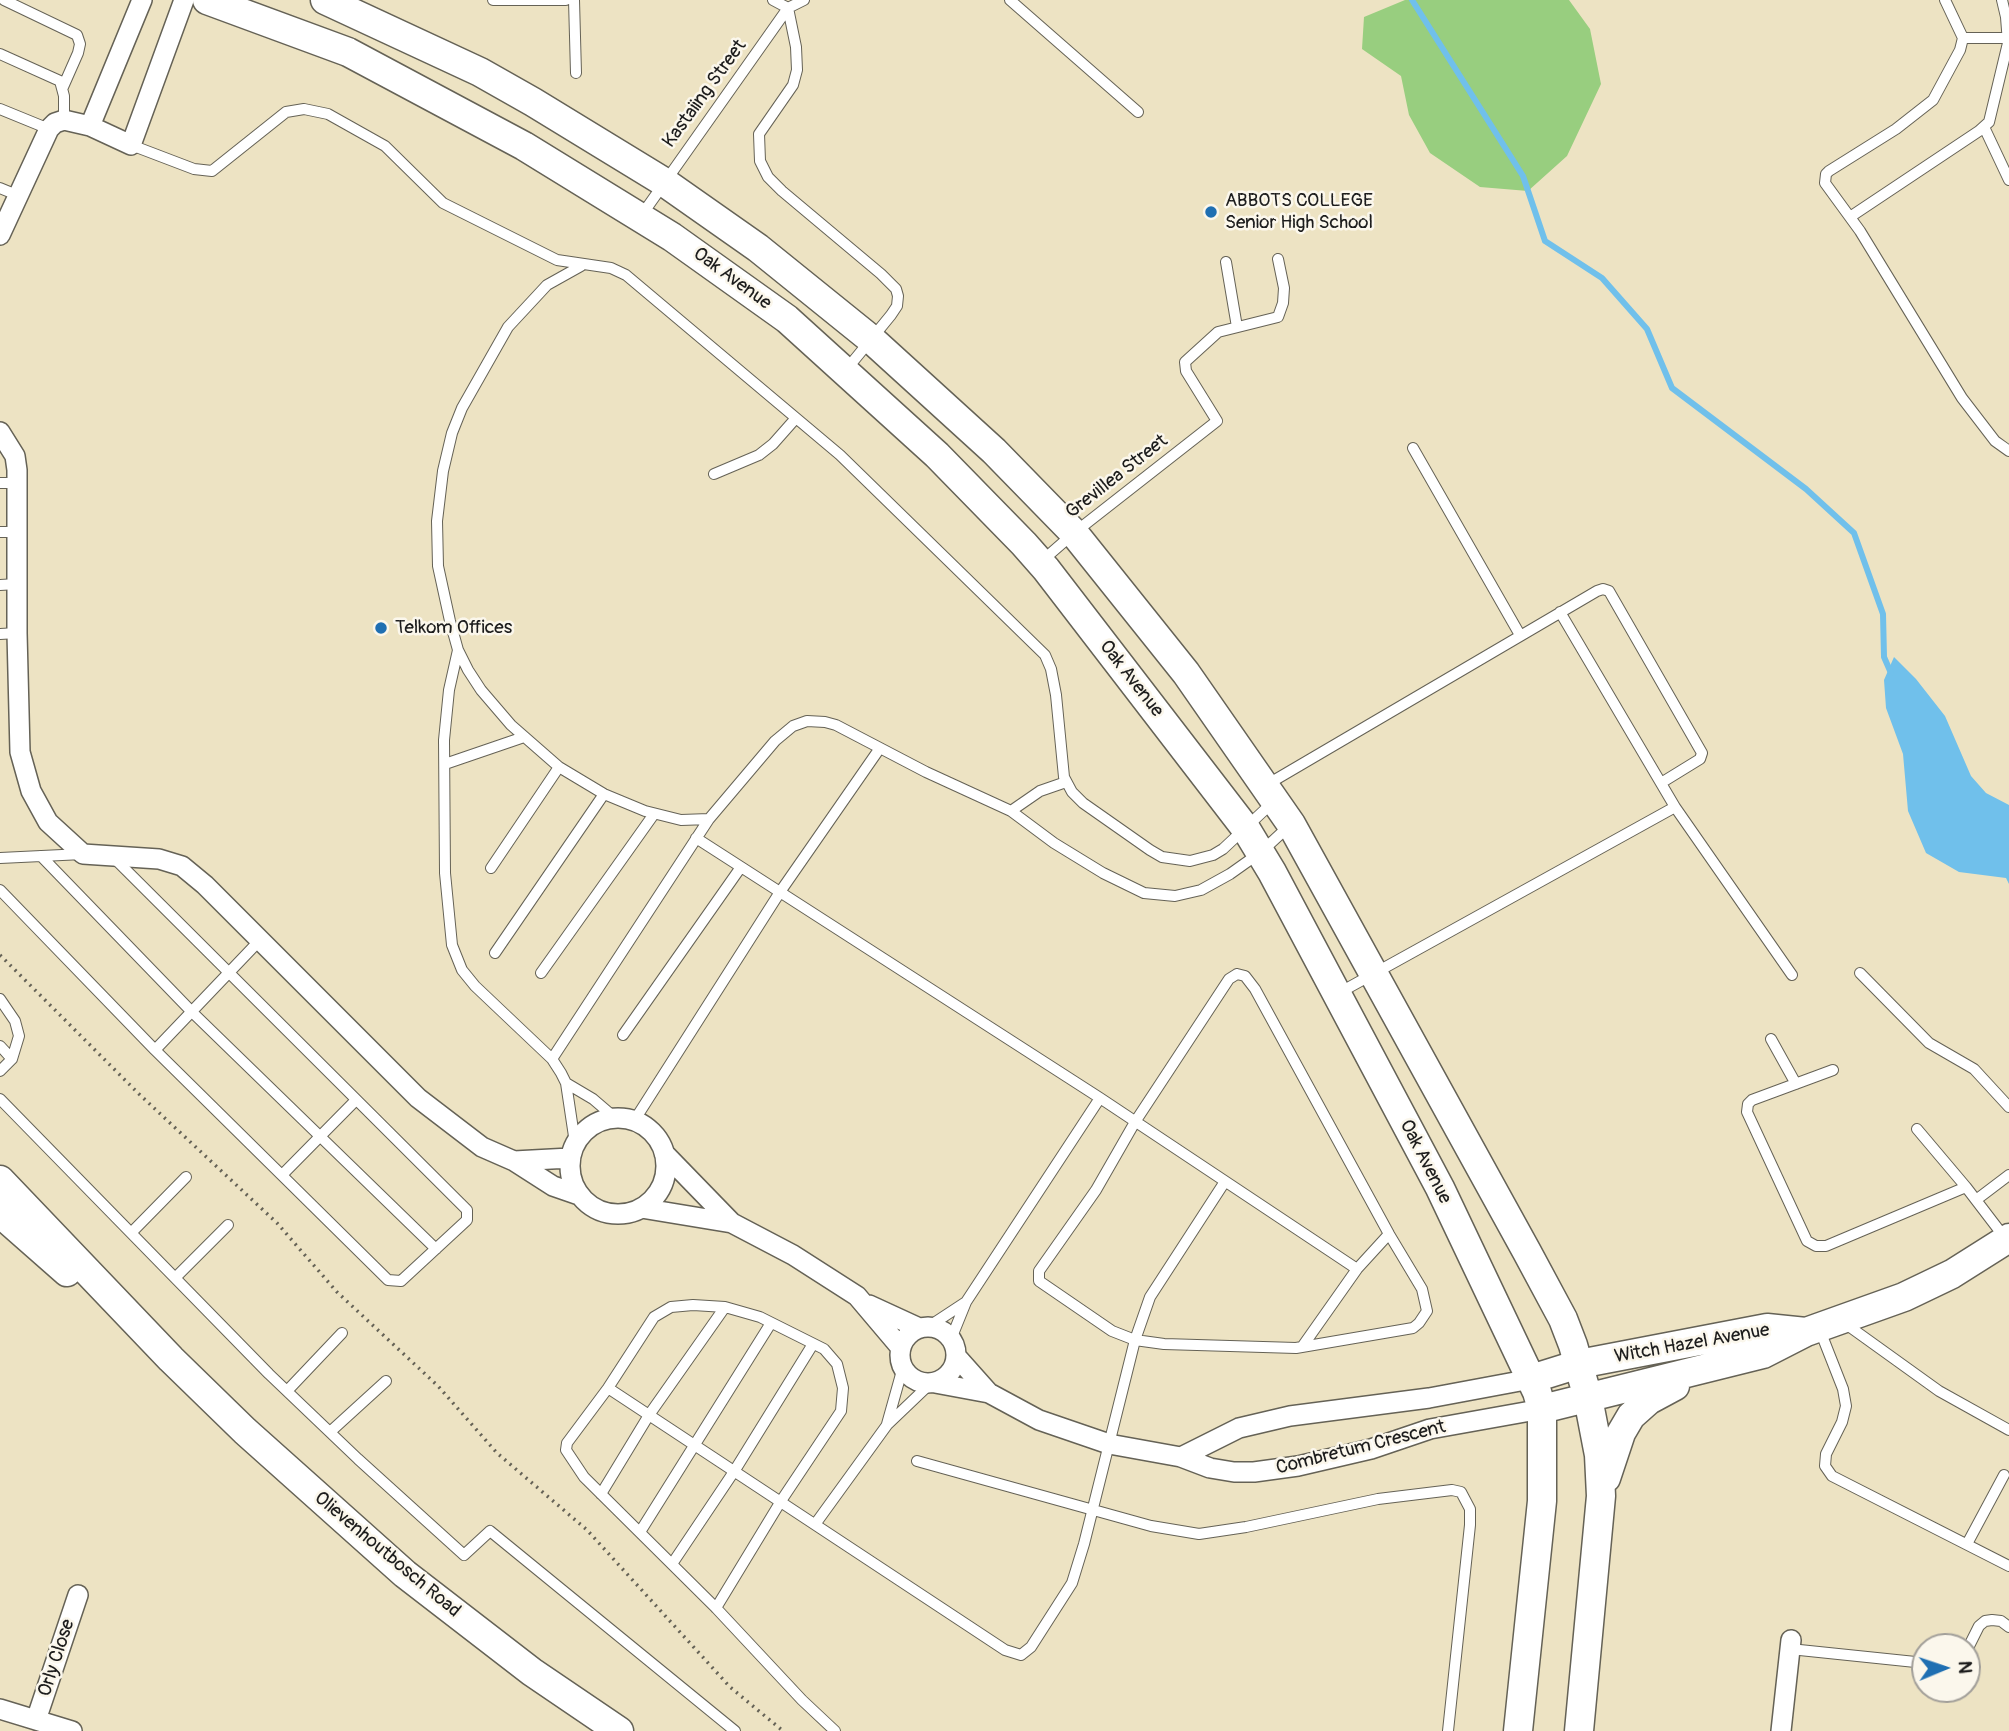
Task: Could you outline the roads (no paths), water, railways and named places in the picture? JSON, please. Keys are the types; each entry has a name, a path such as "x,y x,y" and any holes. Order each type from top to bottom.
{"street":[{"path":"90,126 142,0"},
{"path":"0,235 8,191 56,125 90,126 131,145 184,0"},
{"name":"Oak Avenue","path":"207,0 348,52 524,146 641,217 759,298 846,370 937,455 1040,563 1253,840 1442,1193 1531,1379 1542,1409 1541,1525 1518,1731"},
{"name":"Oak Avenue","path":"325,0 480,72 664,182 758,248 873,340 994,451 1074,533 1186,673 1291,824 1563,1319 1588,1398 1599,1455 1601,1496 1579,1731"},
{"path":"0,432 15,456 18,470 8,483 8,634 20,752 31,791 48,822 83,854 159,859 182,866 205,885 418,1098 475,1143 514,1161 554,1186 579,1195 596,1209 626,1213 641,1208 653,1199 666,1170 664,1153 657,1138 645,1126 614,1117 598,1121 584,1131 572,1151 570,1173 579,1195"},
{"path":"514,1161 572,1151"},
{"path":"664,1153 732,1223 813,1266 865,1303 924,1328 945,1332 954,1347 951,1372 933,1383 916,1380 865,1303"},
{"path":"1442,1193 1482,1171"},
{"name":"Olievenhoutbosch Road","path":"0,1180 171,1359 245,1431 405,1574 532,1672 619,1731"},
{"path":"641,1208 732,1223"},
{"name":"Olievenhoutbosch Road","path":"0,1212 171,1359"},
{"name":"Witch Hazel Avenue","path":"1542,1409 1763,1354 1822,1327 1904,1297 1952,1274 2008,1239"},
{"name":"Witch Hazel Avenue","path":"1531,1379 1579,1364 1766,1328 1822,1327"},
{"path":"902,1357 907,1337 924,1328"},
{"name":"Combretum Crescent","path":"954,1347 989,1393"},
{"path":"1601,1496 1612,1454 1620,1433 1631,1416 1649,1400 1712,1367"},
{"name":"Combretum Crescent","path":"1181,1457 1239,1428 1290,1416 1429,1398 1531,1379"},
{"name":"Combretum Crescent","path":"933,1383 989,1393 1040,1420 1109,1444 1181,1457 1210,1468 1234,1472 1298,1466 1371,1449 1430,1429 1542,1409"},
{"name":"Orly Close","path":"36,1720 78,1595"},
{"path":"1781,1731 1790,1644"},
{"path":"0,1709 72,1731"}],"lane":[{"path":"0,109 56,125 63,87 80,44 77,35 5,0"},
{"path":"493,0 566,0"},
{"path":"574,0 576,73"},
{"path":"773,0 788,8 796,47 796,78 759,134 760,162 768,177 782,191 896,289 897,306 873,340 846,370"},
{"name":"Kastaiing Street","path":"641,217 788,8 804,0"},
{"path":"1010,0 1138,112"},
{"path":"1945,0 1963,38 1961,50 1933,100 1896,129 1826,174 1825,183 1850,217 1962,398 1995,441 2009,451"},
{"path":"1850,217 1989,122 2008,38 2007,17 2002,0"},
{"path":"1963,38 2008,38"},
{"path":"0,54 56,78 63,87"},
{"path":"131,145 194,169 212,171 286,112 304,109 328,114 385,146 443,203 544,255 567,263 611,268 635,282 840,455 1045,655 1056,695 1066,782 1076,797 1094,812 1162,857 1190,861 1213,855 1291,824"},
{"path":"1984,127 2009,180"},
{"path":"1226,262 1237,327 1278,317 1284,288 1278,259"},
{"path":"584,265 547,285 508,327 461,408 443,471 437,533 438,566 450,621 458,650 481,690 524,737 559,767 604,794 654,814 681,820 709,819"},
{"name":"Grevillea Street","path":"1040,563 1074,533 1217,421 1186,371 1185,362 1218,331 1237,327"},
{"path":"714,474 759,455 773,444 796,418"},
{"path":"1413,448 1520,635"},
{"path":"552,1059 709,819 775,741 793,726 807,721 825,722 849,731 926,772 1011,811 1054,843 1136,890 1175,896 1201,890 1230,874 1253,840 1270,794 1520,635 1597,591 1609,591 1702,753 1700,759 1661,783"},
{"path":"1560,612 1675,807 1792,975"},
{"path":"458,650 446,706 445,873 452,945 462,970 475,986 552,1059 566,1083 572,1151"},
{"path":"445,764 524,737"},
{"path":"634,1121 780,892 880,748"},
{"path":"491,868 559,767"},
{"path":"1011,811 1040,790 1066,782"},
{"path":"495,953 604,794"},
{"path":"1337,994 1675,807"},
{"path":"541,973 654,814"},
{"path":"696,838 1100,1098 1357,1269"},
{"path":"0,858 83,854"},
{"path":"41,856 192,1012 436,1249"},
{"path":"0,890 155,1051 388,1280 401,1281 467,1220 467,1210 112,856"},
{"path":"623,1035 741,867"},
{"path":"155,1051 260,940"},
{"path":"1860,973 1929,1043 1974,1069 2009,1107"},
{"path":"1241,974 1255,989 1422,1289 1427,1311 1423,1318 1413,1328 1302,1347 1202,1346 1135,1340 1100,1325 1046,1287 1038,1277 1039,1271 1096,1190 1135,1122 1229,979 1241,974"},
{"path":"0,999 18,1030 18,1043 12,1059 0,1071"},
{"path":"1771,1039 1796,1084"},
{"path":"0,1046 12,1059"},
{"path":"1833,1070 1752,1100 1748,1104 1747,1112 1807,1241 1816,1246 1826,1246 1966,1187"},
{"path":"566,1083 593,1099 614,1117"},
{"path":"954,1347 967,1302 1100,1098"},
{"path":"0,1100 287,1391 464,1555 490,1531 735,1731"},
{"path":"282,1175 356,1100"},
{"path":"1917,1129 2008,1239"},
{"path":"1976,1200 2009,1175"},
{"path":"131,1233 186,1177"},
{"path":"608,1388 1005,1650 1021,1655 1031,1647 1072,1583 1135,1340 1155,1288 1224,1183"},
{"path":"175,1278 228,1225"},
{"path":"1302,1347 1357,1269 1389,1234"},
{"path":"924,1328 967,1302"},
{"path":"716,1608 781,1501 841,1411 843,1388 837,1364 824,1349 771,1323 725,1307 671,1307 654,1317 608,1388 567,1443 566,1450 584,1477 835,1731"},
{"path":"601,1494 649,1415 725,1307"},
{"path":"640,1532 771,1323"},
{"path":"1822,1327 2009,1430"},
{"path":"1822,1327 1846,1406 1842,1422 1826,1454 1825,1466 1832,1476 2009,1566"},
{"path":"287,1391 342,1333"},
{"path":"672,1564 735,1471 813,1344"},
{"path":"887,1425 902,1357"},
{"path":"330,1432 386,1381"},
{"path":"816,1524 887,1425 933,1383"},
{"path":"917,1461 1152,1526 1199,1534 1247,1527 1378,1499 1452,1490 1461,1492 1470,1509 1470,1525 1448,1731"},
{"path":"1967,1544 2004,1475"},
{"path":"1976,1633 1985,1621 2001,1622 2009,1627"},
{"path":"1790,1644 1911,1661"}],"water":[{"path":"1894,657 1916,679 1945,716 1971,776 1986,793 2009,805 2009,884 2006,878 1959,872 1926,853 1908,811 1903,754 1886,708 1884,680"}],"waterway":[{"path":"1412,0 1523,176 1545,241 1602,278 1647,329 1672,388 1806,489 1854,533 1883,614 1884,657 1891,673"}],"place":[{"name":"ABBOTS COLLEGE Senior High School","path":"1211,212"},
{"name":"Telkom Offices","path":"381,628"}]}
